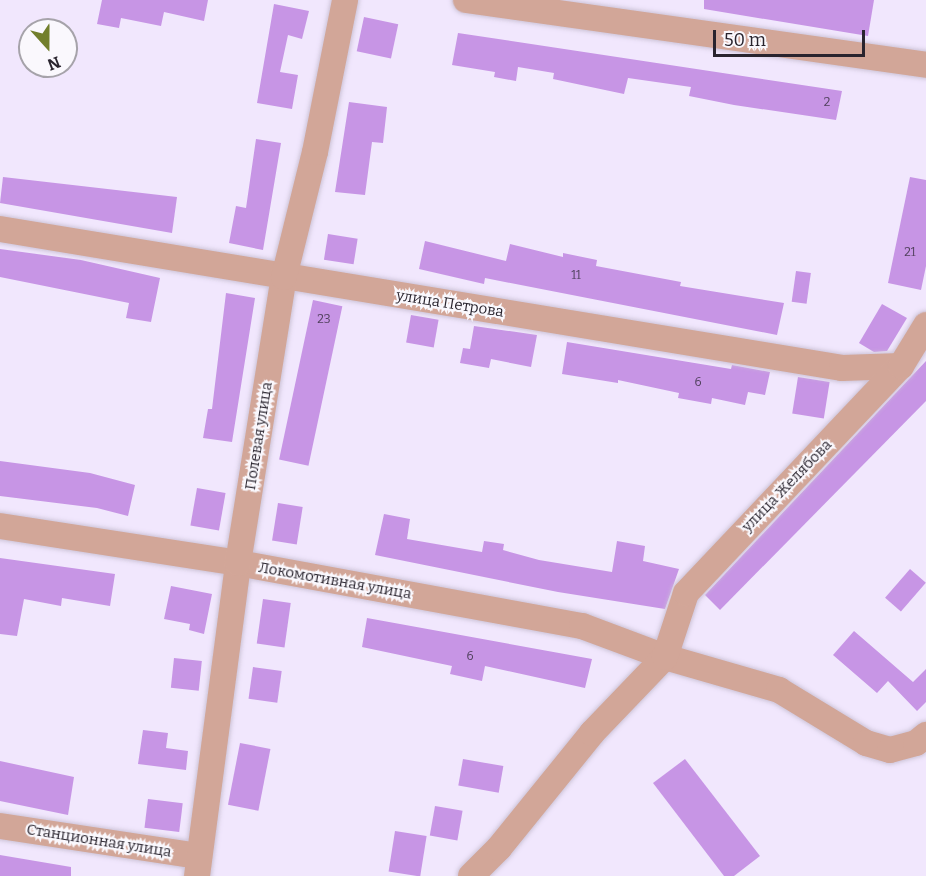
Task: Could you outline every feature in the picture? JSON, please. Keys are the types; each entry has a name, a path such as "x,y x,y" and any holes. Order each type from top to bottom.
{"street":[{"name":"Полевая улица","path":"197,866 238,563 284,277 315,152 345,0"},
{"path":"466,0 926,65"},
{"name":"улица Петрова","path":"0,229 842,368 902,366"},
{"name":"улица Желябова","path":"665,657 686,593 902,366 926,325"},
{"name":"Локомотивная улица","path":"0,526 238,563 582,626 665,657 779,690 866,743 890,750 916,743 926,735"},
{"path":"471,876 499,848 592,733 665,657"},
{"name":"Станционная улица","path":"0,826 197,866"}],"building":[{"path":"102,0 208,0 204,21 164,12 161,26 121,18 119,28 97,24"},
{"path":"704,0 874,0 868,36 704,9"},
{"path":"274,4 309,11 302,39 288,35 280,72 298,75 292,109 257,103"},
{"path":"364,17 398,24 391,59 357,51"},
{"path":"458,33 842,91 836,120 689,96 691,87 628,78 624,94 553,79 554,73 518,67 516,81 494,77 495,72 452,65"},
{"path":"349,102 387,107 383,143 372,142 365,195 335,192"},
{"path":"256,139 281,143 263,250 229,243 236,206 246,208"},
{"path":"3,177 177,197 172,233 0,203"},
{"path":"910,177 926,180 926,266 921,290 888,283"},
{"path":"328,234 358,239 354,264 324,260"},
{"path":"425,241 506,261 510,244 563,257 563,253 597,260 596,266 681,282 680,286 784,303 777,335 485,278 484,284 419,269"},
{"path":"0,249 81,260 160,278 151,322 126,318 129,303 0,277"},
{"path":"796,271 811,273 807,304 792,302"},
{"path":"226,293 255,298 232,442 203,438 208,409 212,409"},
{"path":"313,300 342,306 308,466 279,459"},
{"path":"882,304 907,318 887,351 874,352 859,343"},
{"path":"411,315 439,320 434,347 406,343"},
{"path":"474,326 537,335 531,367 491,359 489,368 460,363 463,348 470,349"},
{"path":"567,342 731,369 732,365 770,372 765,395 748,392 745,405 712,398 711,404 678,398 679,393 618,380 618,383 562,374"},
{"path":"926,361 926,401 720,610 705,595"},
{"path":"798,377 830,382 824,419 792,414"},
{"path":"0,461 90,473 135,485 128,516 97,508 0,496"},
{"path":"197,488 226,493 219,530 190,525"},
{"path":"278,503 303,507 297,544 272,541"},
{"path":"384,514 410,519 407,539 482,552 484,541 504,544 503,550 539,560 612,572 617,541 645,546 643,561 679,569 665,609 558,592 375,555"},
{"path":"0,558 115,574 110,606 62,598 61,606 24,599 17,636 0,634"},
{"path":"910,569 926,583 901,611 885,598"},
{"path":"171,586 212,594 204,634 189,630 190,624 164,619"},
{"path":"263,599 291,603 284,647 257,644"},
{"path":"367,618 592,659 585,688 485,666 482,681 450,674 452,666 362,647"},
{"path":"854,631 913,682 926,669 926,702 917,711 888,681 877,693 833,655"},
{"path":"174,658 202,661 199,691 171,688"},
{"path":"253,667 282,671 277,703 249,699"},
{"path":"143,730 168,733 166,748 188,751 186,770 138,764"},
{"path":"240,743 270,749 258,811 228,805"},
{"path":"463,759 503,766 499,793 458,786"},
{"path":"685,759 760,856 734,876 724,876 653,783"},
{"path":"0,761 74,777 68,815 0,801"},
{"path":"148,799 183,803 179,832 144,828"},
{"path":"435,806 463,811 457,840 430,836"},
{"path":"395,831 427,836 420,876 389,871"},
{"path":"0,855 71,867 71,876 0,876"}]}
